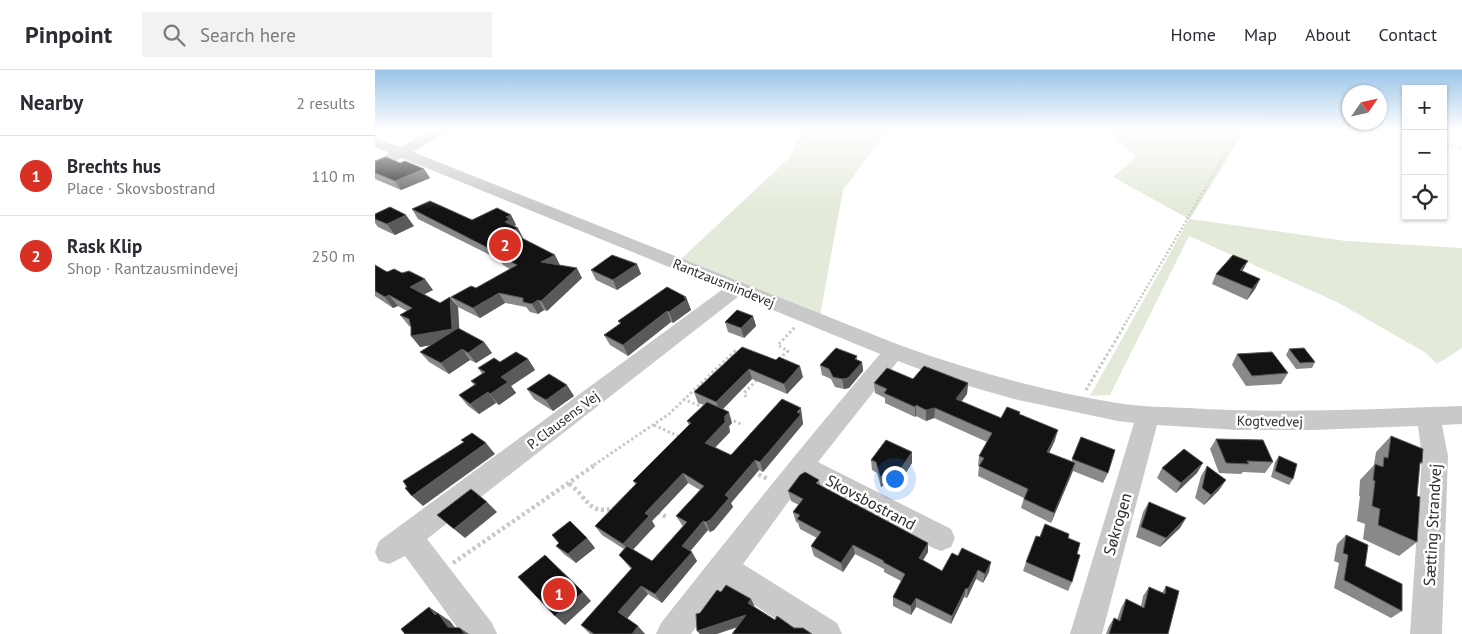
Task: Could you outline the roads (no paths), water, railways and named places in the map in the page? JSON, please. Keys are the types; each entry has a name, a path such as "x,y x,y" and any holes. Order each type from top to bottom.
{"street":[{"path":"375,167 395,156"},
{"name":"Rantzausmindevej","path":"409,156 806,316 959,375 1014,390 1079,403"},
{"name":"P. Clausens Vej","path":"481,634 436,574 399,544 737,288"},
{"path":"672,634 801,465 894,351"},
{"name":"Kogtvedvej","path":"1079,403 1118,412 1237,421 1312,422 1462,415"},
{"name":"Søkrogen","path":"1086,634 1149,415"},
{"name":"Sætting Strandvej","path":"1426,634 1435,456 1429,417"},
{"name":"Skovsbostrand","path":"801,465 941,538"},
{"path":"722,567 826,634"}],"place":[{"name":"Rask Klip","path":"505,245"},
{"name":"Brechts hus","path":"559,594"}]}
